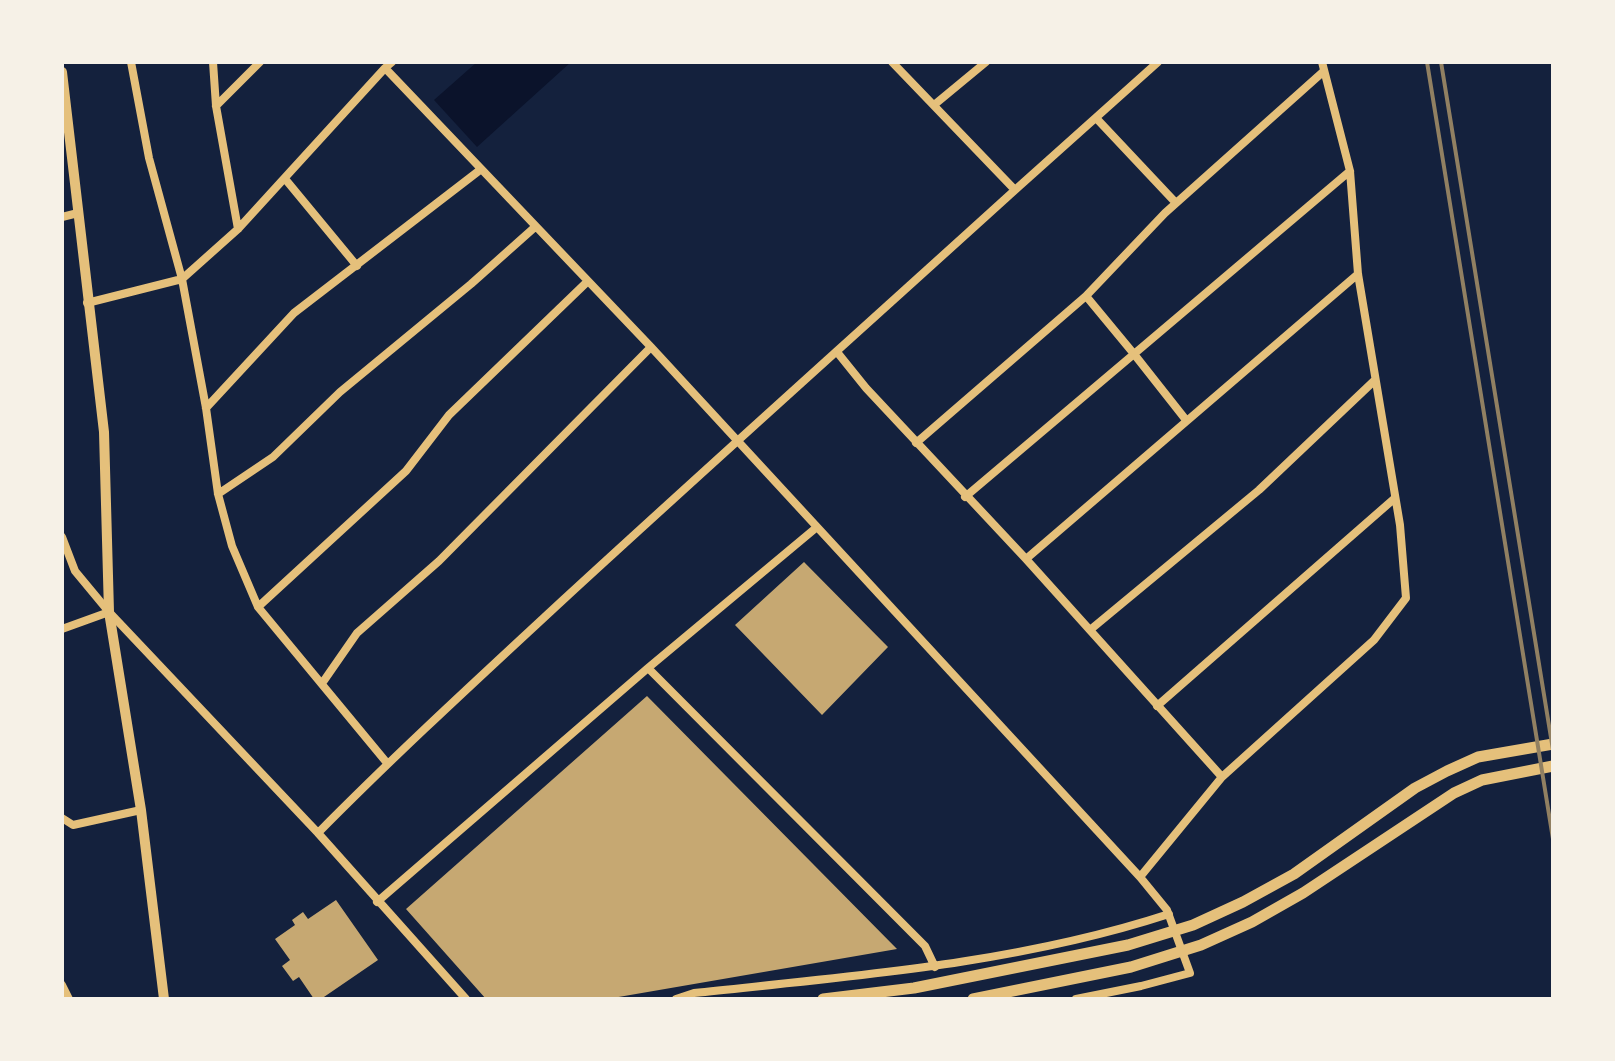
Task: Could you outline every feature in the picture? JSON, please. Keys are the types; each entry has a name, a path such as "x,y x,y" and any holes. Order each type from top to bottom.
{"main road":[{"path":"823,999 914,988 1128,945 1193,925 1294,874 1415,788 1447,771 1478,757 1553,744"},
{"path":"973,999 1131,967 1201,945 1252,922 1303,893 1454,793 1482,780 1553,766"}],"street":[{"path":"131,62 149,158 182,279 218,494 232,546 258,607 387,763"},
{"path":"213,62 216,106 238,229"},
{"path":"216,106 260,62"},
{"path":"892,62 1015,190"},
{"path":"934,105 986,62"},
{"path":"318,833 387,763 737,440 1158,62"},
{"path":"87,303 182,279 286,180 388,65 480,170 651,347 1140,877 1169,914 1190,973 1076,999"},
{"path":"916,443 1086,296 1176,203 1323,67 1350,171 1358,274 1395,498 1406,598 1374,640 1222,777 1140,877"},
{"path":"62,72 104,432 109,612 141,810 164,999"},
{"path":"1097,119 1176,203"},
{"path":"206,408 294,313 480,170"},
{"path":"965,497 1350,171"},
{"path":"286,180 357,266"},
{"path":"62,217 78,213"},
{"path":"218,494 273,457 340,392 535,227"},
{"path":"1026,559 1358,274"},
{"path":"258,607 406,471 449,415 588,281"},
{"path":"1086,296 1186,420"},
{"path":"323,682 357,633 439,561 651,347"},
{"path":"837,352 916,443 1026,559 1222,777"},
{"path":"1090,630 1259,490 1375,380"},
{"path":"1157,706 1395,498"},
{"path":"377,902 817,527"},
{"path":"62,537 75,571 109,612 318,833 466,999"},
{"path":"62,629 109,612"},
{"path":"648,668 925,946 935,967"},
{"path":"62,818 73,825 141,810"},
{"path":"676,999 694,993 935,967 1124,929 1169,914"},
{"path":"62,985 69,999"}],"water":[{"path":"477,62 571,62 477,147 434,100"}],"building":[{"path":"804,562 888,647 822,715 735,625"},
{"path":"647,696 897,949 607,999 486,999 406,909"},
{"path":"336,900 378,960 321,999 314,999 299,977 293,981 282,966 290,960 275,939 295,925 292,920 303,912 308,919"}],"railway":[{"path":"1427,62 1553,839"},
{"path":"1441,62 1553,750"}]}
